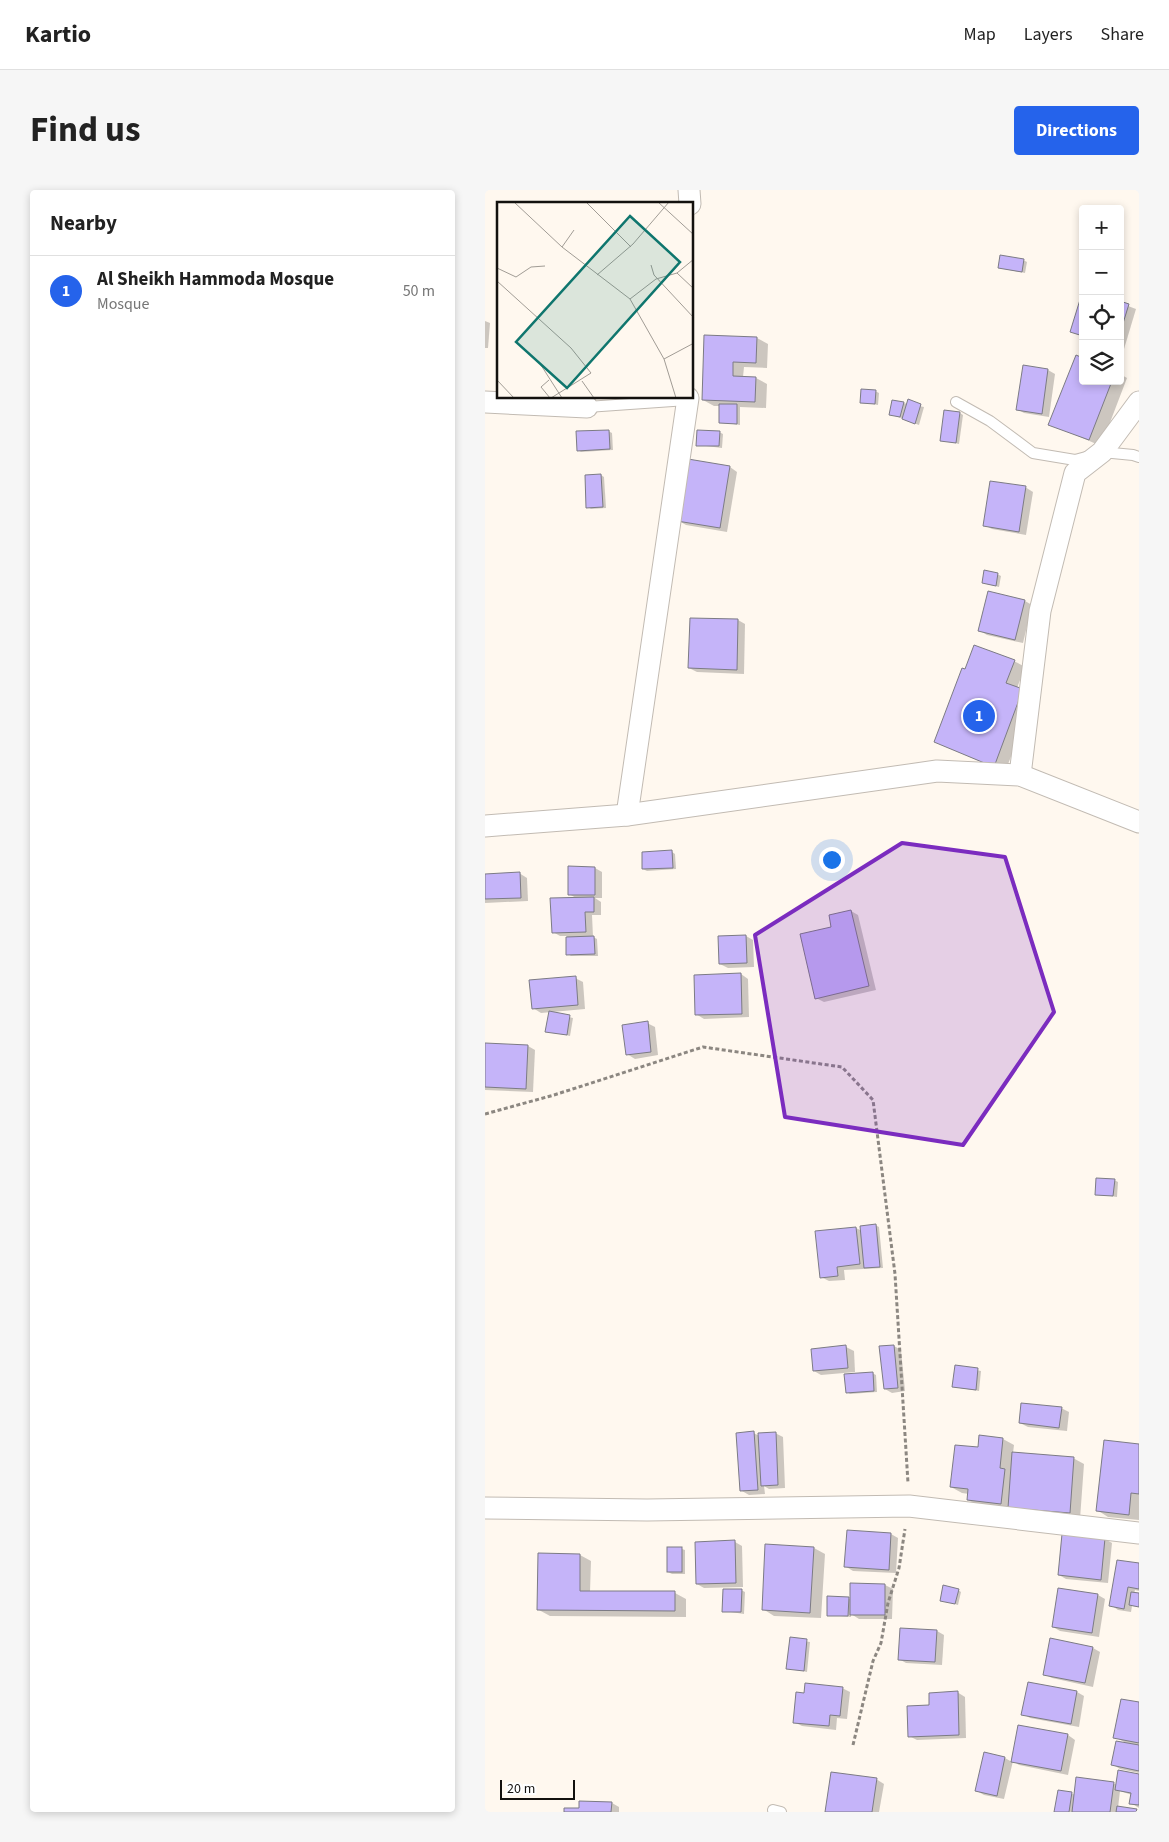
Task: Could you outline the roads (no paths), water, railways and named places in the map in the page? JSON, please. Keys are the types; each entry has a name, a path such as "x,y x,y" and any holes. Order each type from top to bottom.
{"street":[{"path":"627,815 688,399"},
{"path":"485,402 587,407"},
{"path":"1020,775 1040,611 1072,482 1075,473 1102,452 1139,402"},
{"path":"485,826 627,815 937,771 1020,775 1139,822"},
{"path":"485,1508 647,1510 909,1506 1139,1533"}],"lane":[{"path":"587,407 688,399"},
{"path":"956,402 990,420 1033,453 1075,460 1102,452 1139,457"}],"place":[{"name":"Al Sheikh Hammoda Mosque","path":"979,716"}]}
